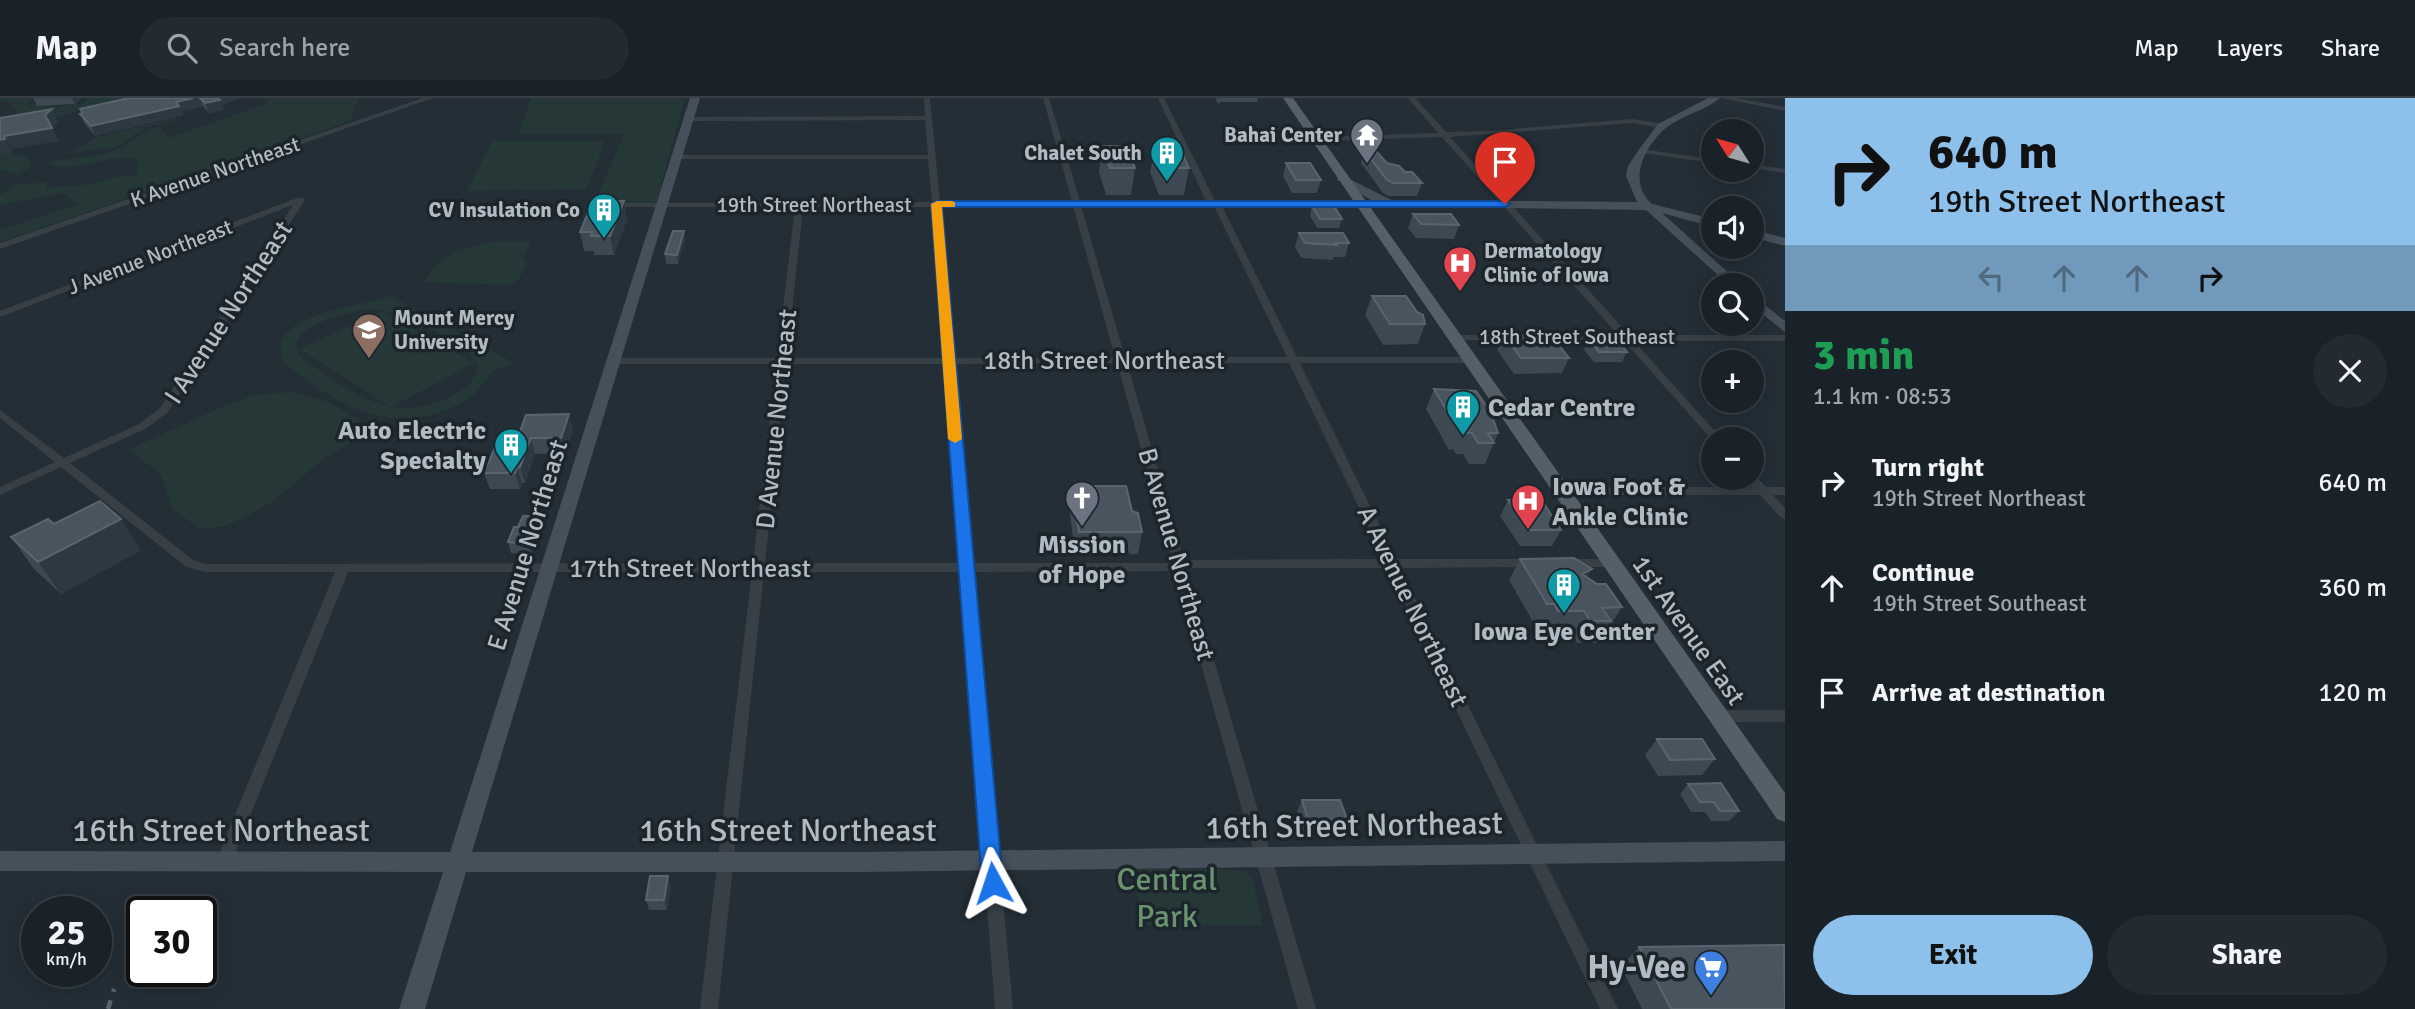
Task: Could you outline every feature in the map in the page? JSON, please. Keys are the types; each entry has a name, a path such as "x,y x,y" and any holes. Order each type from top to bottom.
{"main road":[{"name":"1st Avenue East","path":"1288,98 1785,812"}],"street":[{"name":"K Avenue Northeast","path":"0,246 430,98"},
{"name":"E Avenue Northeast","path":"412,1009 695,98"},
{"path":"927,98 1004,1009"},
{"name":"B Avenue Northeast","path":"1046,98 1307,1009"},
{"name":"A Avenue Northeast","path":"1161,98 1294,360 1609,1009"},
{"path":"1411,98 1706,427"},
{"path":"1715,98 1662,126 1643,151 1634,166 1632,176 1639,198 1647,207 1722,273"},
{"path":"1724,98 1785,109"},
{"path":"688,119 929,118"},
{"path":"1317,139 1488,133 1632,121 1662,126"},
{"path":"1463,153 1475,139 1488,133"},
{"path":"1409,136 1463,153"},
{"path":"1643,151 1701,159"},
{"path":"676,157 932,157"},
{"path":"1764,168 1785,171"},
{"path":"1342,178 1381,199 1427,204"},
{"name":"J Avenue Northeast","path":"0,314 301,200"},
{"name":"I Avenue Northeast","path":"0,491 143,426 157,417 170,403 301,200"},
{"path":"1359,203 1647,207 1701,220"},
{"name":"19th Street Northeast","path":"604,205 1359,203"},
{"name":"D Avenue Northeast","path":"709,1009 799,205"},
{"path":"1668,225 1669,215 1687,216"},
{"path":"1764,236 1785,242"},
{"path":"1764,310 1785,328"},
{"name":"18th Street Southeast","path":"1453,338 1785,338"},
{"name":"18th Street Northeast","path":"613,361 1469,360"},
{"name":"17th Street Northeast","path":"0,413 189,563 204,568 967,568 1611,563"},
{"path":"1561,491 1785,491"},
{"path":"1763,491 1785,515"},
{"path":"224,861 343,569"},
{"path":"1716,716 1785,716"},
{"name":"16th Street Northeast","path":"0,861 991,861 1785,851"}],"green space":[{"path":"0,98 33,98 28,104 55,105 49,109 83,103 87,99 85,98 131,98 85,106 71,114 41,121 19,116 9,102 0,101"},
{"path":"266,98 358,98 351,120 347,122 0,242 0,230 78,204 63,193 0,205 0,195 14,185 46,182 47,188 93,184 127,174 128,178 137,174 138,160 116,159 68,167 45,163 111,152 160,126 168,138 269,103"},
{"path":"532,98 685,98 656,203 595,202 624,134 518,134"},
{"path":"174,118 176,120 145,128 121,145 108,150 104,148 68,154 94,138"},
{"path":"492,141 605,143 586,189 467,191"},
{"path":"12,152 14,155 26,156 32,166 18,175 0,169 0,155"},
{"path":"500,241 531,241 523,257 527,264 518,281 508,285 425,282 430,272 446,257 467,248"},
{"path":"391,296 513,362 512,365 493,371 476,392 463,402 438,413 414,418 391,418 369,413 326,394 285,364 281,347 287,333 300,323 340,308","holes":["365,310 385,311 432,330 462,348 477,365 469,384 456,394 429,405 391,407 356,394 304,360 297,349 298,339 320,323"]},
{"path":"382,311 475,363 391,407 299,349"},
{"path":"291,392 329,402 374,430 323,459 275,500 226,526 201,529 173,510 160,473 128,450 253,395"},
{"name":"Central Park","path":"1133,868 1241,870 1250,875 1253,881 1263,925 1142,925"}],"building":[{"path":"129,98 193,98 176,102 179,106 91,126 80,114 83,113 80,109"},
{"path":"200,98 218,98 220,100 205,103"},
{"path":"52,109 45,115 52,128 4,136 5,139 0,140 0,118"},
{"path":"1102,146 1126,146 1135,168 1110,168"},
{"path":"1155,146 1179,146 1189,168 1164,168"},
{"path":"1364,150 1375,150 1387,163 1399,166 1405,172 1412,172 1422,183 1393,183 1387,180"},
{"path":"1286,163 1310,163 1321,180 1296,180"},
{"path":"593,201 624,201 610,236 591,236 592,232 580,232"},
{"path":"1312,206 1334,206 1342,219 1320,219"},
{"path":"1413,214 1451,214 1459,225 1421,224"},
{"path":"673,231 684,231 677,255 665,254"},
{"path":"1299,233 1343,233 1349,243 1305,243"},
{"path":"1372,296 1406,296 1417,312 1423,315 1425,324 1390,324"},
{"path":"1504,335 1535,335 1542,343 1557,343 1569,358 1521,358"},
{"path":"1589,339 1617,339 1627,352 1599,352"},
{"path":"1434,389 1476,391 1491,413 1498,433 1488,433 1494,443 1478,443 1472,433 1458,429"},
{"path":"569,414 561,438 531,438 515,473 484,473 496,445 515,445 526,415"},
{"path":"1072,486 1126,486 1132,511 1138,513 1142,532 1079,532"},
{"path":"1519,494 1531,494 1535,500 1541,499 1561,530 1528,530 1508,500 1515,500 1513,496 1521,496"},
{"path":"100,501 121,519 38,562 11,537 48,519 54,524"},
{"path":"523,516 535,516 534,519 537,519 528,544 508,542 514,527 518,527"},
{"path":"1574,558 1592,569 1582,574 1597,584 1606,584 1622,607 1602,608 1611,621 1590,621 1584,611 1558,611 1554,604 1547,604 1520,559"},
{"path":"1657,739 1702,739 1715,759 1670,760"},
{"path":"1721,783 1739,811 1720,811 1714,802 1700,802 1688,784"},
{"path":"1302,800 1340,800 1347,819 1308,820"},
{"path":"650,876 668,876 664,900 646,900"},
{"name":"Hy-Vee","path":"1784,945 1785,1009 1671,1009 1639,947"}],"railway":[{"path":"108,1009 114,989"}],"slow traffic":[{"path":"951,204 937,204 955,439"}],"place":[{"name":"Bahai Center","path":"1367,165"},
{"name":"Chalet South","path":"1167,183"},
{"name":"CV Insulation Co","path":"604,240"},
{"name":"Dermatology Clinic of Iowa","path":"1460,293"},
{"name":"Mount Mercy University","path":"369,360"},
{"name":"Cedar Centre","path":"1463,437"},
{"name":"Auto Electric Specialty","path":"511,475"},
{"name":"Mission of Hope","path":"1082,528"},
{"name":"Iowa Foot & Ankle Clinic","path":"1528,531"},
{"name":"Iowa Eye Center","path":"1564,615"},
{"name":"Hy-Vee","path":"1711,997"}],"route":[{"path":"993,883 937,204 1505,204"}]}
